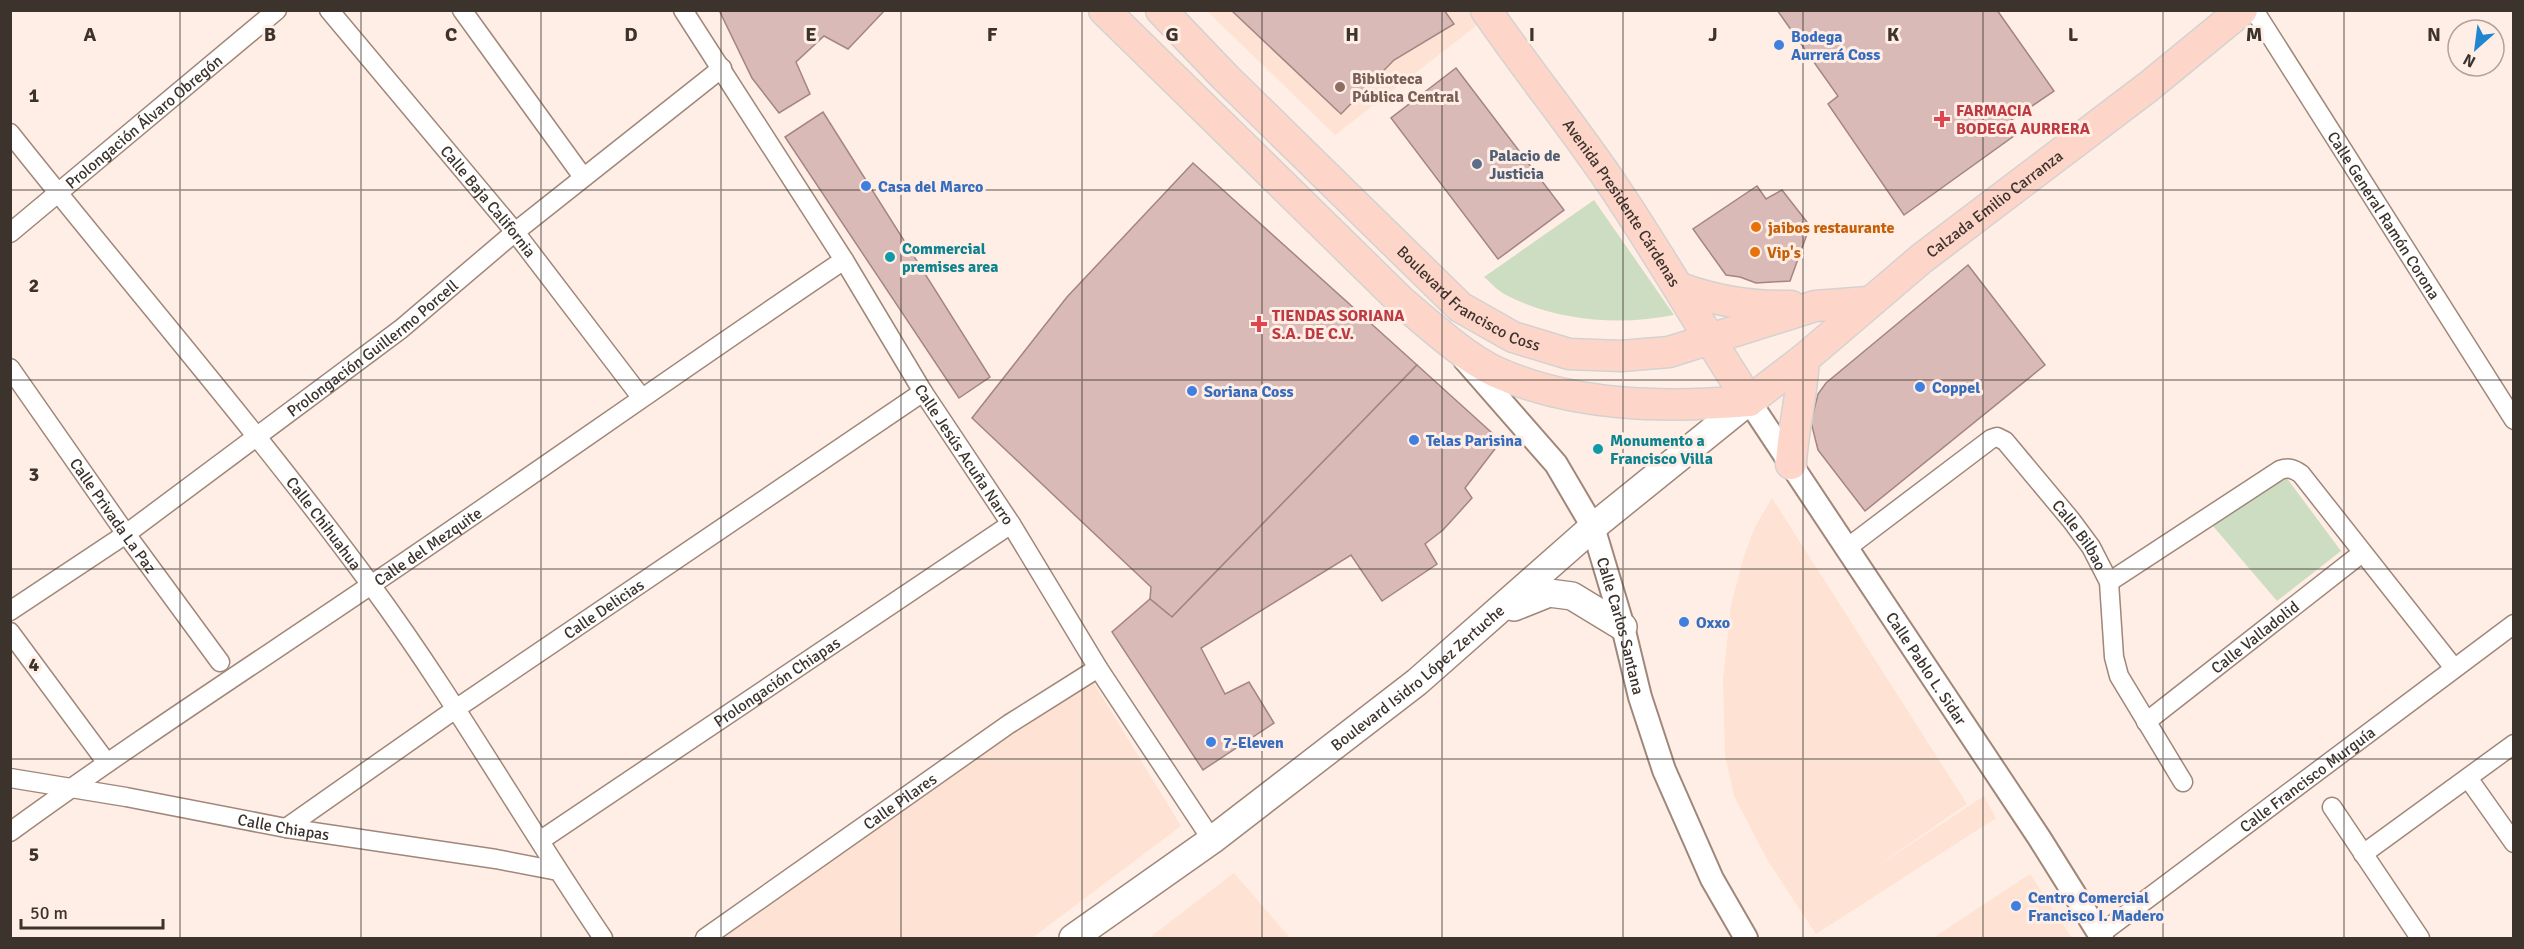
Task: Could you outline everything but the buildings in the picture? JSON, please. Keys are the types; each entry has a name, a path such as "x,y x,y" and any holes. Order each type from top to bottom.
{"main road":[{"path":"1104,10 1401,301 1447,340 1495,372 1555,394 1615,401 1710,404 1749,400"},
{"name":"Boulevard Francisco Coss","path":"1161,10 1225,77 1460,307 1513,337 1569,354 1621,356 1669,352 1815,306 1868,302"},
{"name":"Avenida Presidente Cárdenas","path":"1486,10 1611,183 1680,288 1749,400"},
{"name":"Calzada Emilio Carranza","path":"1749,400 1804,359 1921,259 2148,87 2242,10"},
{"path":"1130,35 1205,88 1217,86 1225,77"},
{"path":"1206,108 1229,115 1359,206"},
{"path":"1680,288 1707,298 1771,307 1815,306"},
{"path":"1791,464 1793,431 1802,393 1804,359"},
{"name":"Boulevard Isidro López Zertuche","path":"1073,939 1212,840 1417,682 1593,527 1749,400"},
{"path":"1496,614 1548,593 1559,594 1572,596 1623,627"}],"street":[{"name":"Prolongación Álvaro Obregón","path":"10,232 277,10"},
{"name":"Calle Baja California","path":"329,10 515,232 641,397"},
{"path":"462,10 583,177"},
{"name":"Calle Jesús Acuña Narro","path":"683,10 844,260 923,392 1011,524 1098,668 1212,840"},
{"name":"Calle General Ramón Corona","path":"2254,10 2514,420"},
{"name":"Prolongación Guillermo Porcell","path":"10,611 126,534 401,329 515,232 722,68"},
{"name":"Calle Chihuahua","path":"10,133 256,437 371,585 457,708 603,939"},
{"name":"Calle del Mezquite","path":"10,832 70,788 371,585 641,397 844,260"},
{"name":"Calle Carlos Santana","path":"1447,340 1556,464 1593,527 1623,627 1640,697 1665,770 1712,879 1746,939"},
{"name":"Calle Privada La Paz","path":"10,368 126,534 220,662"},
{"name":"Calle Delicias","path":"286,828 457,708 923,392"},
{"name":"Calle Pablo L. Sidar","path":"1749,400 2040,839 2105,933"},
{"name":"Calle Bilbao","path":"1847,548 1991,439 1997,437 2005,441 2091,547 2109,582 2115,657 2119,676 2182,782"},
{"path":"2109,582 2280,470 2288,468 2301,474 2454,668"},
{"name":"Prolongación Chiapas","path":"541,840 1011,524"},
{"name":"Calle Valladolid","path":"2146,722 2362,553"},
{"name":"Calle Francisco Murguía","path":"2105,933 2514,624"},
{"path":"10,632 107,763"},
{"name":"Calle Pilares","path":"705,939 1000,730 1098,668"},
{"path":"2363,854 2514,744"},
{"name":"Calle Chiapas","path":"10,778 126,797 286,828 496,859 558,871"},
{"path":"2468,778 2514,843"},
{"path":"2332,807 2420,939"}],"shaded area":[{"name":"Biblioteca Pública Central","path":"1471,10 1480,23 1335,135 1207,11"},
{"path":"1772,498 1967,804 1867,873 1984,796 1996,818 1816,934 1768,861 1734,796 1725,755 1723,679 1731,605 1744,556 1755,527"},
{"path":"1089,675 1181,826 1032,938 699,938"},
{"path":"1234,873 1290,938 1149,938"},
{"name":"Centro Comercial Francisco I. Madero","path":"2030,874 2072,938 1933,938"}],"green space":[{"path":"1594,200 1674,315 1632,320 1567,316 1546,311 1506,295 1484,277"},
{"path":"2283,473 2341,551 2277,601 2213,526"}],"place":[{"name":"Bodega Aurrerá Coss","path":"1779,45"},
{"name":"Biblioteca Pública Central","path":"1340,87"},
{"name":"FARMACIA BODEGA AURRERA","path":"1942,119"},
{"name":"Palacio de Justicia","path":"1477,164"},
{"name":"Casa del Marco","path":"866,186"},
{"name":"jaibos restaurante","path":"1756,227"},
{"name":"Vip's","path":"1755,252"},
{"name":"Commercial premises area","path":"890,257"},
{"name":"TIENDAS SORIANA S.A. DE C.V.","path":"1259,324"},
{"name":"Coppel","path":"1920,387"},
{"name":"Soriana Coss","path":"1192,391"},
{"name":"Telas Parisina","path":"1414,440"},
{"name":"Monumento a Francisco Villa","path":"1598,449"},
{"name":"Oxxo","path":"1684,622"},
{"name":"7-Eleven","path":"1211,742"},
{"name":"Centro Comercial Francisco I. Madero","path":"2016,906"}]}
